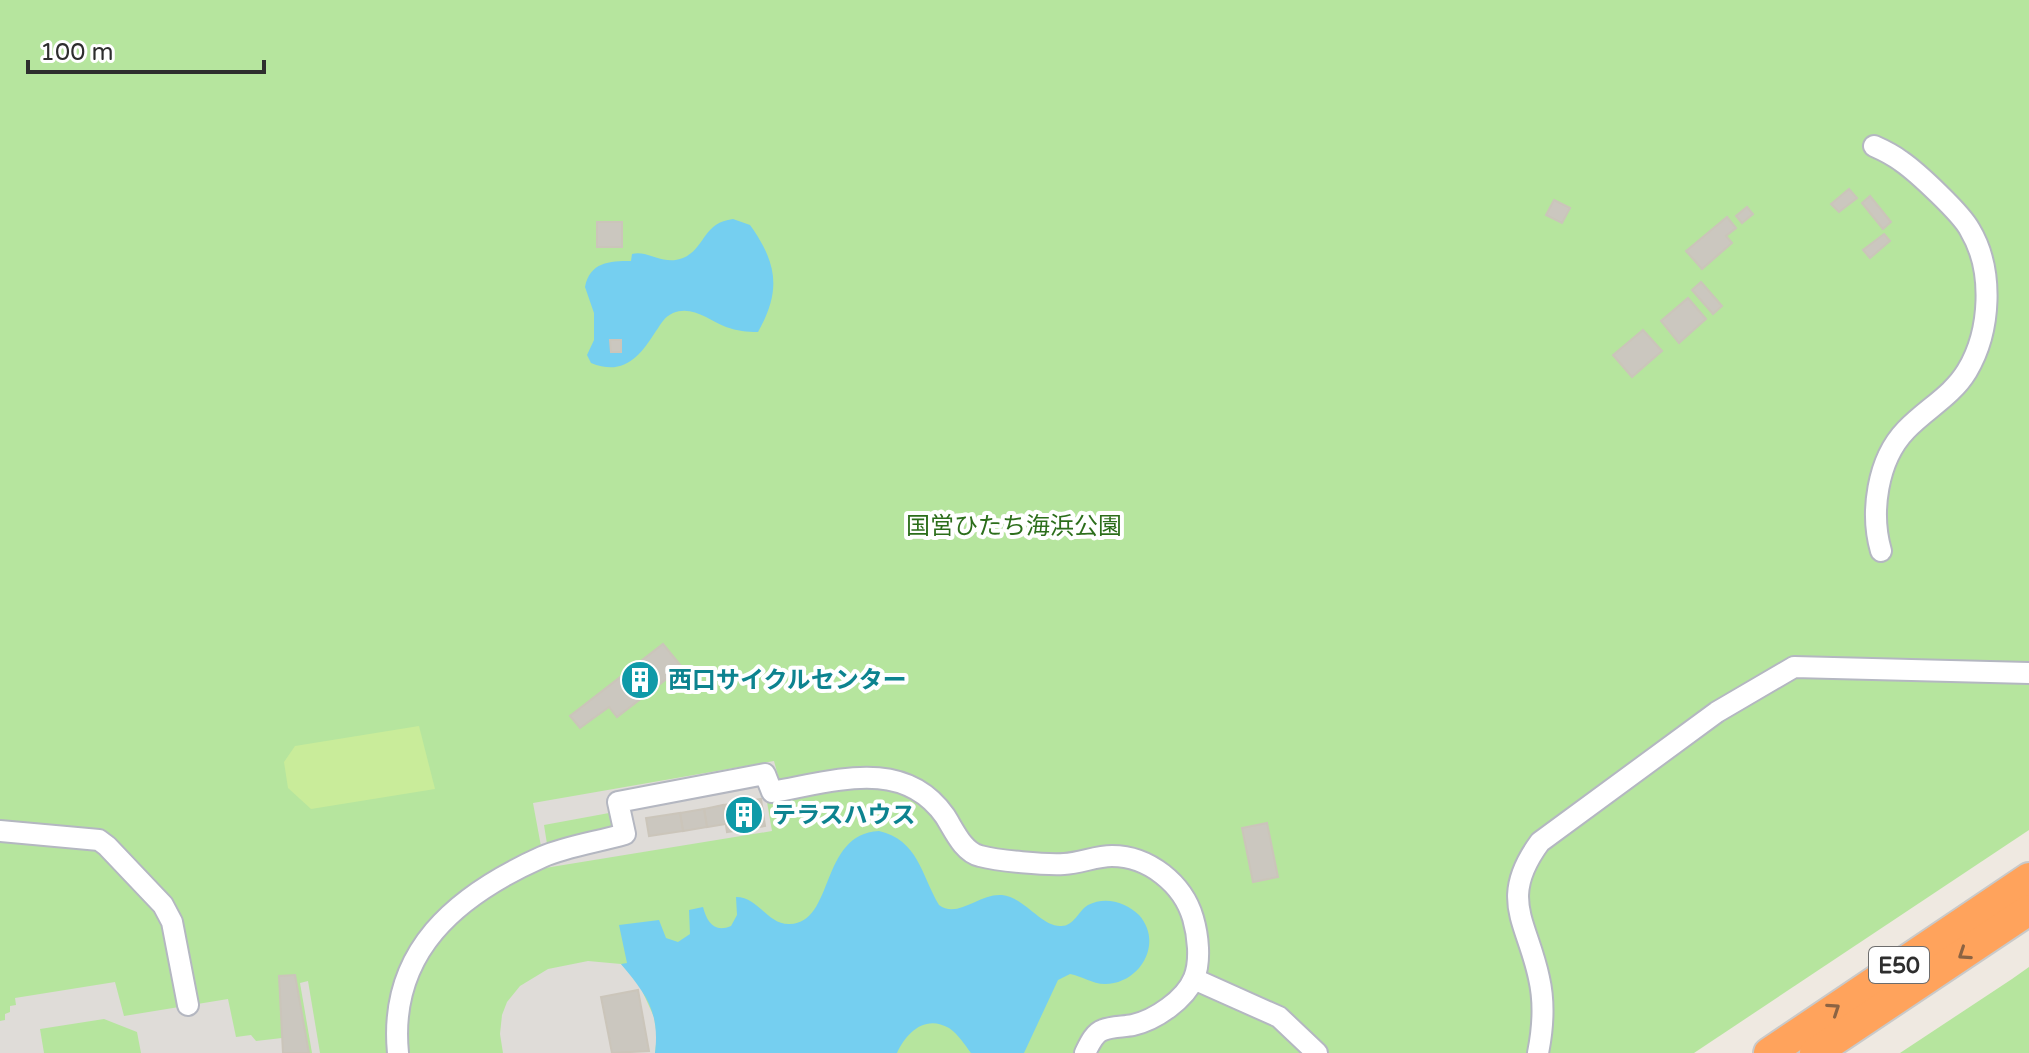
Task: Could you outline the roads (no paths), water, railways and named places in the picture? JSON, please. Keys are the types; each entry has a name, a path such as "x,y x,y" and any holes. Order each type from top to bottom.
{"highway":[{"name":"E50","path":"1769,1053 2029,878"},
{"name":"E50","path":"1815,1053 2029,910"}],"street":[{"path":"1874,146 1902,162 1968,225 1979,248 1986,295 1980,344 1968,370 1957,386 1907,428 1889,457 1878,488 1875,515 1881,551"},
{"path":"1538,1053 1543,1030 1543,1002 1539,976 1517,905 1517,892 1530,856 1540,842 1717,712 1794,667 2029,673"},
{"path":"398,1053 398,1010 405,985 414,960 443,919 500,876 543,857 625,834 618,802 765,774 772,792 842,780 897,780 931,798 969,850 982,857 1057,864 1115,856 1154,868 1171,881 1187,902 1195,925 1198,959 1194,979 1178,999 1159,1015 1135,1025 1103,1030 1096,1034 1086,1052"},
{"path":"0,831 99,840 107,846 163,905 172,922 188,1005"},
{"path":"1194,979 1279,1017 1317,1053"}],"water":[{"path":"733,219 750,225 771,265 773,290 758,332 726,327 700,314 680,311 665,319 629,362 612,367 591,363 587,355 594,340 594,313 585,287 591,272 608,263 631,261 632,254 638,253 669,260 683,258 715,225"},
{"path":"879,831 892,835 910,850 939,905 946,909 1002,895 1018,901 1053,925 1065,926 1088,905 1101,901 1115,902 1139,915 1146,926 1149,938 1144,960 1138,970 1118,982 1100,984 1070,974 1058,980 1024,1053 971,1053 952,1030 932,1023 924,1024 911,1033 897,1053 655,1053 655,1026 649,1004 621,964 627,963 619,925 659,920 666,938 678,942 690,934 689,910 703,907 712,925 720,928 731,926 737,915 736,897 751,901 782,923 804,920 814,909 836,861 846,847 860,836"}],"place":[{"name":"西口サイクルセンター","path":"640,680"},
{"name":"テラスハウス","path":"744,815"}],"park label":[{"name":"国営ひたち海浜公園","path":"1014,526"}]}
